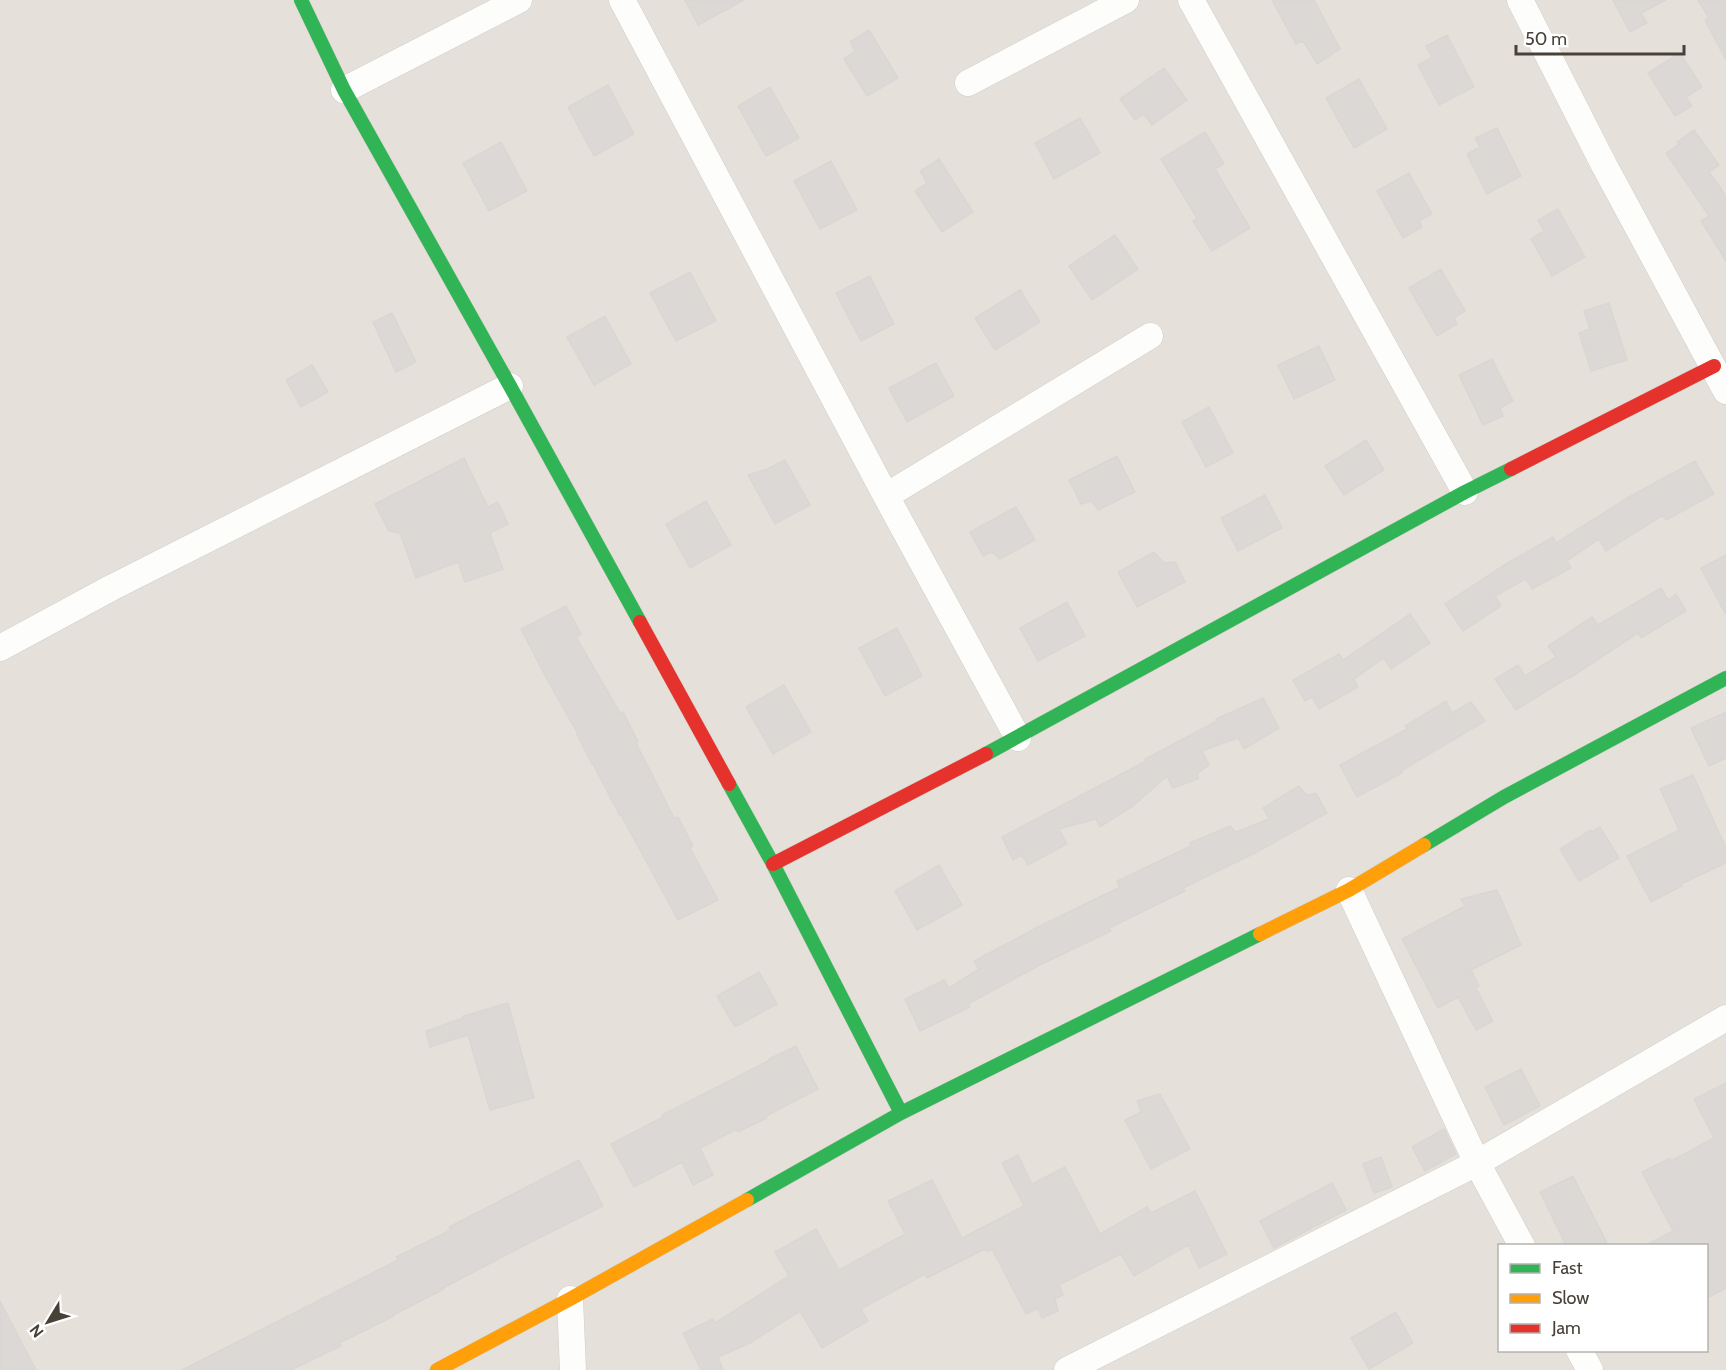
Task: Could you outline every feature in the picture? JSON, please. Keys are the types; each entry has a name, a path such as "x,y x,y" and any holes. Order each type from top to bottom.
{"street":[{"path":"301,0 344,90 773,864 901,1113"},
{"path":"344,90 519,0"},
{"path":"622,0 886,496 1018,738"},
{"path":"968,83 1126,0"},
{"path":"1191,0 1465,492"},
{"path":"1521,0 1610,175 1726,391"},
{"path":"886,496 1150,336"},
{"path":"773,864 1018,738 1465,492 1714,366"},
{"path":"0,648 121,583 510,387"},
{"path":"437,1370 570,1299 901,1113 1349,890 1504,797 1726,678"},
{"path":"1349,890 1477,1162 1521,1244"},
{"path":"1067,1370 1477,1162 1726,1018"},
{"path":"570,1299 573,1370"},
{"path":"1580,1352 1590,1370"}],"shaded area":[{"path":"0,0 1726,0 1726,1370 0,1370"}],"building":[{"path":"685,0 744,0 698,25"},
{"path":"1272,0 1314,0 1340,49 1317,64 1303,41 1296,44"},
{"path":"1613,0 1666,0 1641,13 1647,23 1630,32"},
{"path":"1698,0 1726,0 1726,60 1705,20 1709,18"},
{"path":"869,30 898,78 867,96 844,59 855,51 850,42"},
{"path":"1447,35 1474,87 1439,105 1418,65 1432,57 1426,46"},
{"path":"1680,53 1702,87 1686,97 1692,106 1675,116 1648,73"},
{"path":"1164,68 1187,100 1152,125 1144,114 1135,120 1120,99"},
{"path":"1359,79 1387,129 1354,148 1326,98"},
{"path":"608,85 634,134 594,156 568,107"},
{"path":"770,87 799,138 766,156 738,106"},
{"path":"1080,118 1100,153 1054,179 1035,143"},
{"path":"1497,128 1521,176 1487,194 1467,154 1480,147 1475,138"},
{"path":"1694,130 1719,165 1709,172 1726,196 1726,261 1701,221 1709,216 1666,153"},
{"path":"1205,132 1224,164 1215,169 1250,228 1212,251 1193,221 1197,218 1161,159"},
{"path":"501,142 527,191 489,211 463,163"},
{"path":"939,159 973,212 942,232 915,191 927,183 920,171"},
{"path":"831,161 857,210 820,229 794,181"},
{"path":"1409,173 1432,214 1419,221 1422,227 1403,238 1377,191"},
{"path":"1558,209 1585,257 1552,276 1531,239 1544,231 1538,220"},
{"path":"1115,235 1138,269 1092,300 1069,266"},
{"path":"1441,269 1465,311 1454,318 1457,324 1437,336 1409,288"},
{"path":"690,272 716,321 676,341 650,293"},
{"path":"870,276 894,324 861,341 836,293"},
{"path":"1020,290 1040,322 995,350 975,318"},
{"path":"1609,303 1627,360 1591,371 1579,333 1590,329 1584,311"},
{"path":"392,313 416,362 396,372 373,322"},
{"path":"605,316 631,364 594,385 567,337"},
{"path":"1319,346 1335,380 1294,399 1278,365"},
{"path":"1492,359 1513,401 1500,408 1503,416 1483,425 1459,375"},
{"path":"936,363 954,396 907,422 889,388"},
{"path":"312,365 328,392 301,407 286,380"},
{"path":"1209,407 1233,453 1206,467 1182,422"},
{"path":"1366,440 1384,470 1344,495 1325,466"},
{"path":"1117,456 1135,492 1098,510 1092,501 1081,504 1069,480"},
{"path":"464,458 488,507 498,502 508,524 490,533 503,569 465,582 458,562 416,578 400,533 389,531 375,504"},
{"path":"785,460 810,505 775,524 748,475"},
{"path":"1695,461 1714,494 1666,520 1663,515 1606,551 1599,539 1567,561 1571,568 1532,589 1526,579 1495,596 1501,606 1463,631 1445,604 1506,564 1553,537 1556,543 1629,497"},
{"path":"1265,495 1282,528 1238,551 1221,518"},
{"path":"706,501 731,545 690,568 666,524"},
{"path":"1016,507 1035,540 1000,559 992,552 983,556 970,532"},
{"path":"1154,552 1164,563 1175,562 1185,582 1137,607 1118,572"},
{"path":"1726,555 1726,615 1701,568"},
{"path":"1661,588 1668,600 1676,594 1686,611 1641,638 1638,633 1516,710 1495,679 1518,665 1525,676 1556,657 1548,646 1592,617 1598,625"},
{"path":"1067,602 1085,636 1038,661 1020,628"},
{"path":"566,606 581,634 576,637 620,713 623,712 638,742 636,743 674,818 678,817 693,846 690,848 718,900 678,920 521,629"},
{"path":"1410,614 1430,643 1391,669 1384,658 1354,679 1358,687 1319,709 1312,697 1305,701 1293,680 1339,654 1343,660"},
{"path":"897,628 922,676 885,696 859,648"},
{"path":"784,685 811,732 773,754 746,707"},
{"path":"1263,698 1279,728 1244,749 1238,738 1202,751 1209,765 1198,773 1198,779 1173,788 1167,776 1133,806 1100,827 1096,819 1059,829 1067,844 1028,865 1022,855 1013,860 1002,837 1146,761 1145,759 1217,721 1216,719"},
{"path":"1446,701 1452,713 1471,702 1485,721 1401,771 1402,773 1357,797 1340,765 1407,729 1405,726"},
{"path":"1726,712 1726,758 1709,766 1691,728"},
{"path":"1693,775 1726,848 1726,863 1681,884 1682,886 1651,902 1627,856 1679,830 1660,789"},
{"path":"1299,786 1307,795 1316,793 1327,813 1257,852 1183,888 1185,891 1109,928 1111,931 1040,965 968,1004 970,1007 920,1031 905,999 944,980 949,988 979,969 974,961 1120,887 1117,881 1191,846 1190,843 1230,826 1236,832 1269,819 1263,808"},
{"path":"1600,827 1619,858 1579,881 1560,849"},
{"path":"939,865 962,905 917,930 895,891"},
{"path":"1497,890 1521,945 1471,970 1479,986 1476,988 1493,1021 1476,1030 1458,997 1438,1008 1402,939 1465,906 1461,899"},
{"path":"759,972 777,1004 735,1027 717,996"},
{"path":"508,1003 534,1098 490,1110 468,1035 430,1047 426,1031 463,1018 463,1016"},
{"path":"796,1046 818,1089 766,1116 767,1118 738,1132 737,1129 700,1148 713,1175 693,1185 682,1162 634,1187 611,1144"},
{"path":"1521,1069 1540,1106 1504,1125 1485,1087"},
{"path":"1726,1083 1726,1288 1708,1297 1708,1244 1648,1244 1673,1231 1642,1172 1670,1158 1671,1161 1714,1138 1694,1099"},
{"path":"1160,1094 1190,1149 1151,1169 1125,1120 1141,1112 1137,1101"},
{"path":"1444,1129 1456,1154 1425,1171 1412,1147"},
{"path":"1018,1155 1032,1184 1065,1167 1100,1234 1147,1207 1151,1213 1195,1191 1227,1254 1199,1268 1188,1245 1134,1276 1121,1254 1059,1285 1063,1295 1055,1299 1058,1311 1042,1318 1038,1308 1026,1314 992,1249 987,1252 985,1249 927,1278 925,1274 861,1309 868,1321 822,1348 800,1311 750,1343 718,1357 723,1370 701,1370 683,1333 713,1319 715,1323 789,1276 775,1252 816,1229 839,1270 905,1234 888,1201 932,1180 962,1238 1024,1206 1002,1163"},
{"path":"1381,1157 1392,1187 1374,1193 1363,1164"},
{"path":"579,1160 603,1206 339,1343 341,1346 291,1370 182,1370 398,1260 396,1257 451,1230 449,1227"},
{"path":"1573,1176 1607,1244 1566,1244 1540,1192"},
{"path":"1332,1183 1346,1210 1274,1248 1260,1221"},
{"path":"0,1301 36,1370 0,1370"},
{"path":"1396,1312 1413,1343 1369,1369 1351,1338"}],"traffic: fast":[{"path":"301,0 344,90 640,622"},
{"path":"986,754 1511,469"},
{"path":"1424,845 1504,797 1726,678"},
{"path":"729,784 773,864 901,1113"},
{"path":"747,1200 901,1113 1260,934"}],"traffic: slow":[{"path":"1260,934 1349,890 1424,845"},
{"path":"437,1370 747,1200"}],"traffic: jam":[{"path":"1511,469 1714,366"},
{"path":"640,622 729,784"},
{"path":"773,864 986,754"}]}
